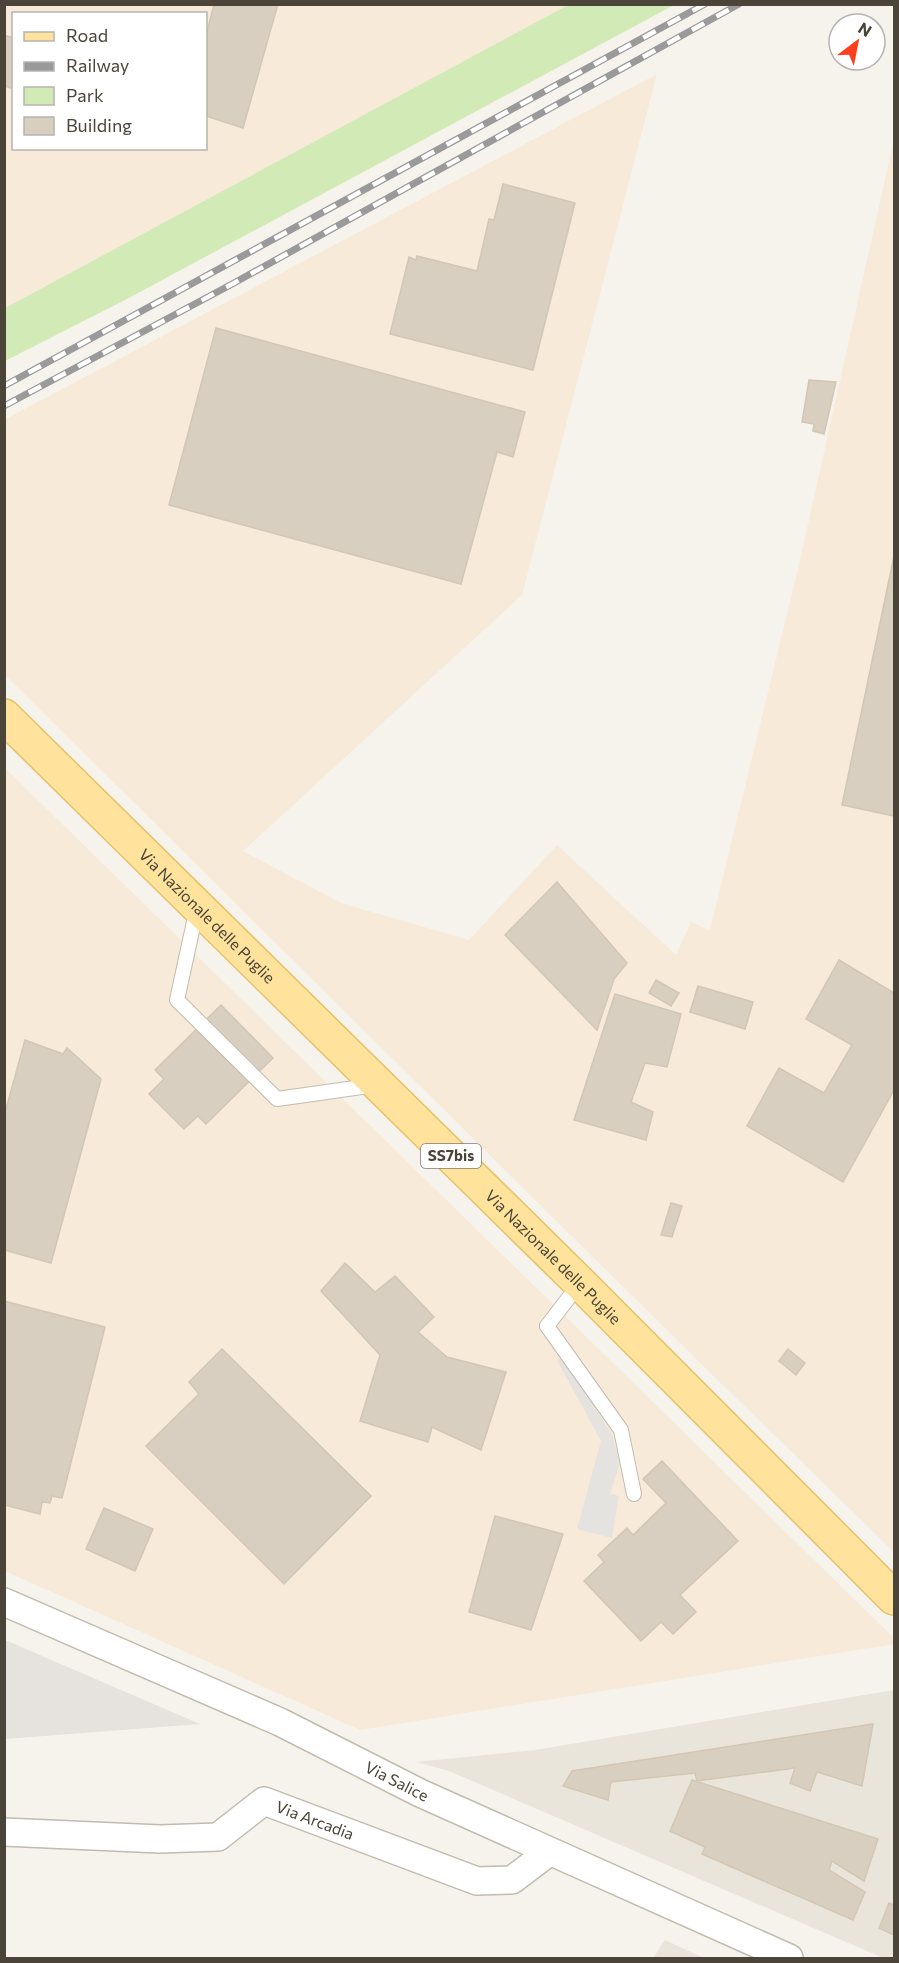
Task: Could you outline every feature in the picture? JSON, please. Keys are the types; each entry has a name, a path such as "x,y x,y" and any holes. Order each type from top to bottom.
{"main road":[{"name":"Via Nazionale delle Puglie","path":"4,716 580,1283 894,1598"}],"street":[{"name":"Via Salice","path":"4,1602 280,1722 345,1758 789,1959"},
{"name":"Via Arcadia","path":"4,1832 160,1839 218,1837 264,1801 477,1881 512,1880 549,1852"}],"lane":[{"path":"197,906 177,1000 277,1099 378,1085"},
{"path":"580,1283 547,1326 621,1430 634,1494"}],"shaded area":[{"path":"5,5 568,5 5,308"},
{"path":"657,74 522,595 243,851 341,903 469,940 557,845 676,955 691,922 710,930 798,569 894,139 894,1552 5,675 4,420"},
{"path":"4,767 894,1638 894,1644 360,1730 5,1571"},
{"path":"563,1356 612,1435 620,1464 610,1494 619,1496 612,1538 577,1529 601,1441 557,1360"},
{"path":"5,1640 200,1724 5,1739"},
{"path":"894,1690 894,1958 883,1958 449,1771 416,1762 535,1750"},
{"path":"665,1940 704,1958 653,1958"}],"green space":[{"path":"568,5 674,5 125,300 5,361 5,308"}],"building":[{"path":"214,4 278,4 243,128 207,116 207,32"},
{"path":"4,35 12,37 12,88 4,86"},
{"path":"503,184 575,203 533,370 390,334 409,257 416,260 417,256 477,271 489,219 494,220"},
{"path":"216,328 525,412 513,457 497,452 461,584 169,505"},
{"path":"809,380 836,382 824,434 813,431 814,424 802,422"},
{"path":"894,556 894,816 842,805"},
{"path":"557,882 627,963 614,979 597,1030 505,935"},
{"path":"839,960 894,993 894,1090 843,1182 747,1126 779,1068 824,1093 852,1045 806,1019"},
{"path":"656,980 679,993 671,1006 649,993"},
{"path":"698,986 753,1002 745,1029 690,1012"},
{"path":"615,994 681,1014 667,1067 645,1063 631,1102 653,1112 646,1140 574,1120"},
{"path":"221,1005 273,1058 206,1124 198,1116 184,1129 149,1094 164,1079 155,1070"},
{"path":"25,1040 63,1054 67,1048 101,1079 51,1263 4,1250 4,1116"},
{"path":"671,1203 682,1206 672,1237 661,1235"},
{"path":"345,1263 375,1292 395,1276 434,1317 418,1332 447,1357 506,1372 481,1450 432,1427 428,1442 360,1421 380,1355 321,1291"},
{"path":"4,1301 105,1327 62,1498 52,1496 50,1503 42,1502 40,1514 4,1505"},
{"path":"222,1349 371,1496 284,1584 146,1446 199,1394 189,1382"},
{"path":"788,1349 805,1363 796,1375 779,1361"},
{"path":"662,1461 738,1541 680,1595 696,1612 673,1634 661,1622 641,1641 584,1581 604,1562 598,1555 627,1528 633,1535 666,1503 643,1479"},
{"path":"104,1508 153,1529 135,1571 86,1549"},
{"path":"495,1516 563,1534 531,1630 469,1612"},
{"path":"873,1724 862,1786 817,1772 810,1791 790,1783 795,1768 697,1781 695,1773 611,1782 608,1800 563,1786 572,1771"},
{"path":"692,1780 878,1839 864,1881 832,1861 829,1870 865,1892 853,1920 702,1854 705,1847 670,1831"},
{"path":"889,1903 894,1905 894,1935 879,1928"}],"railway":[{"path":"4,386 705,4"},
{"path":"4,406 234,283 739,4"}]}
